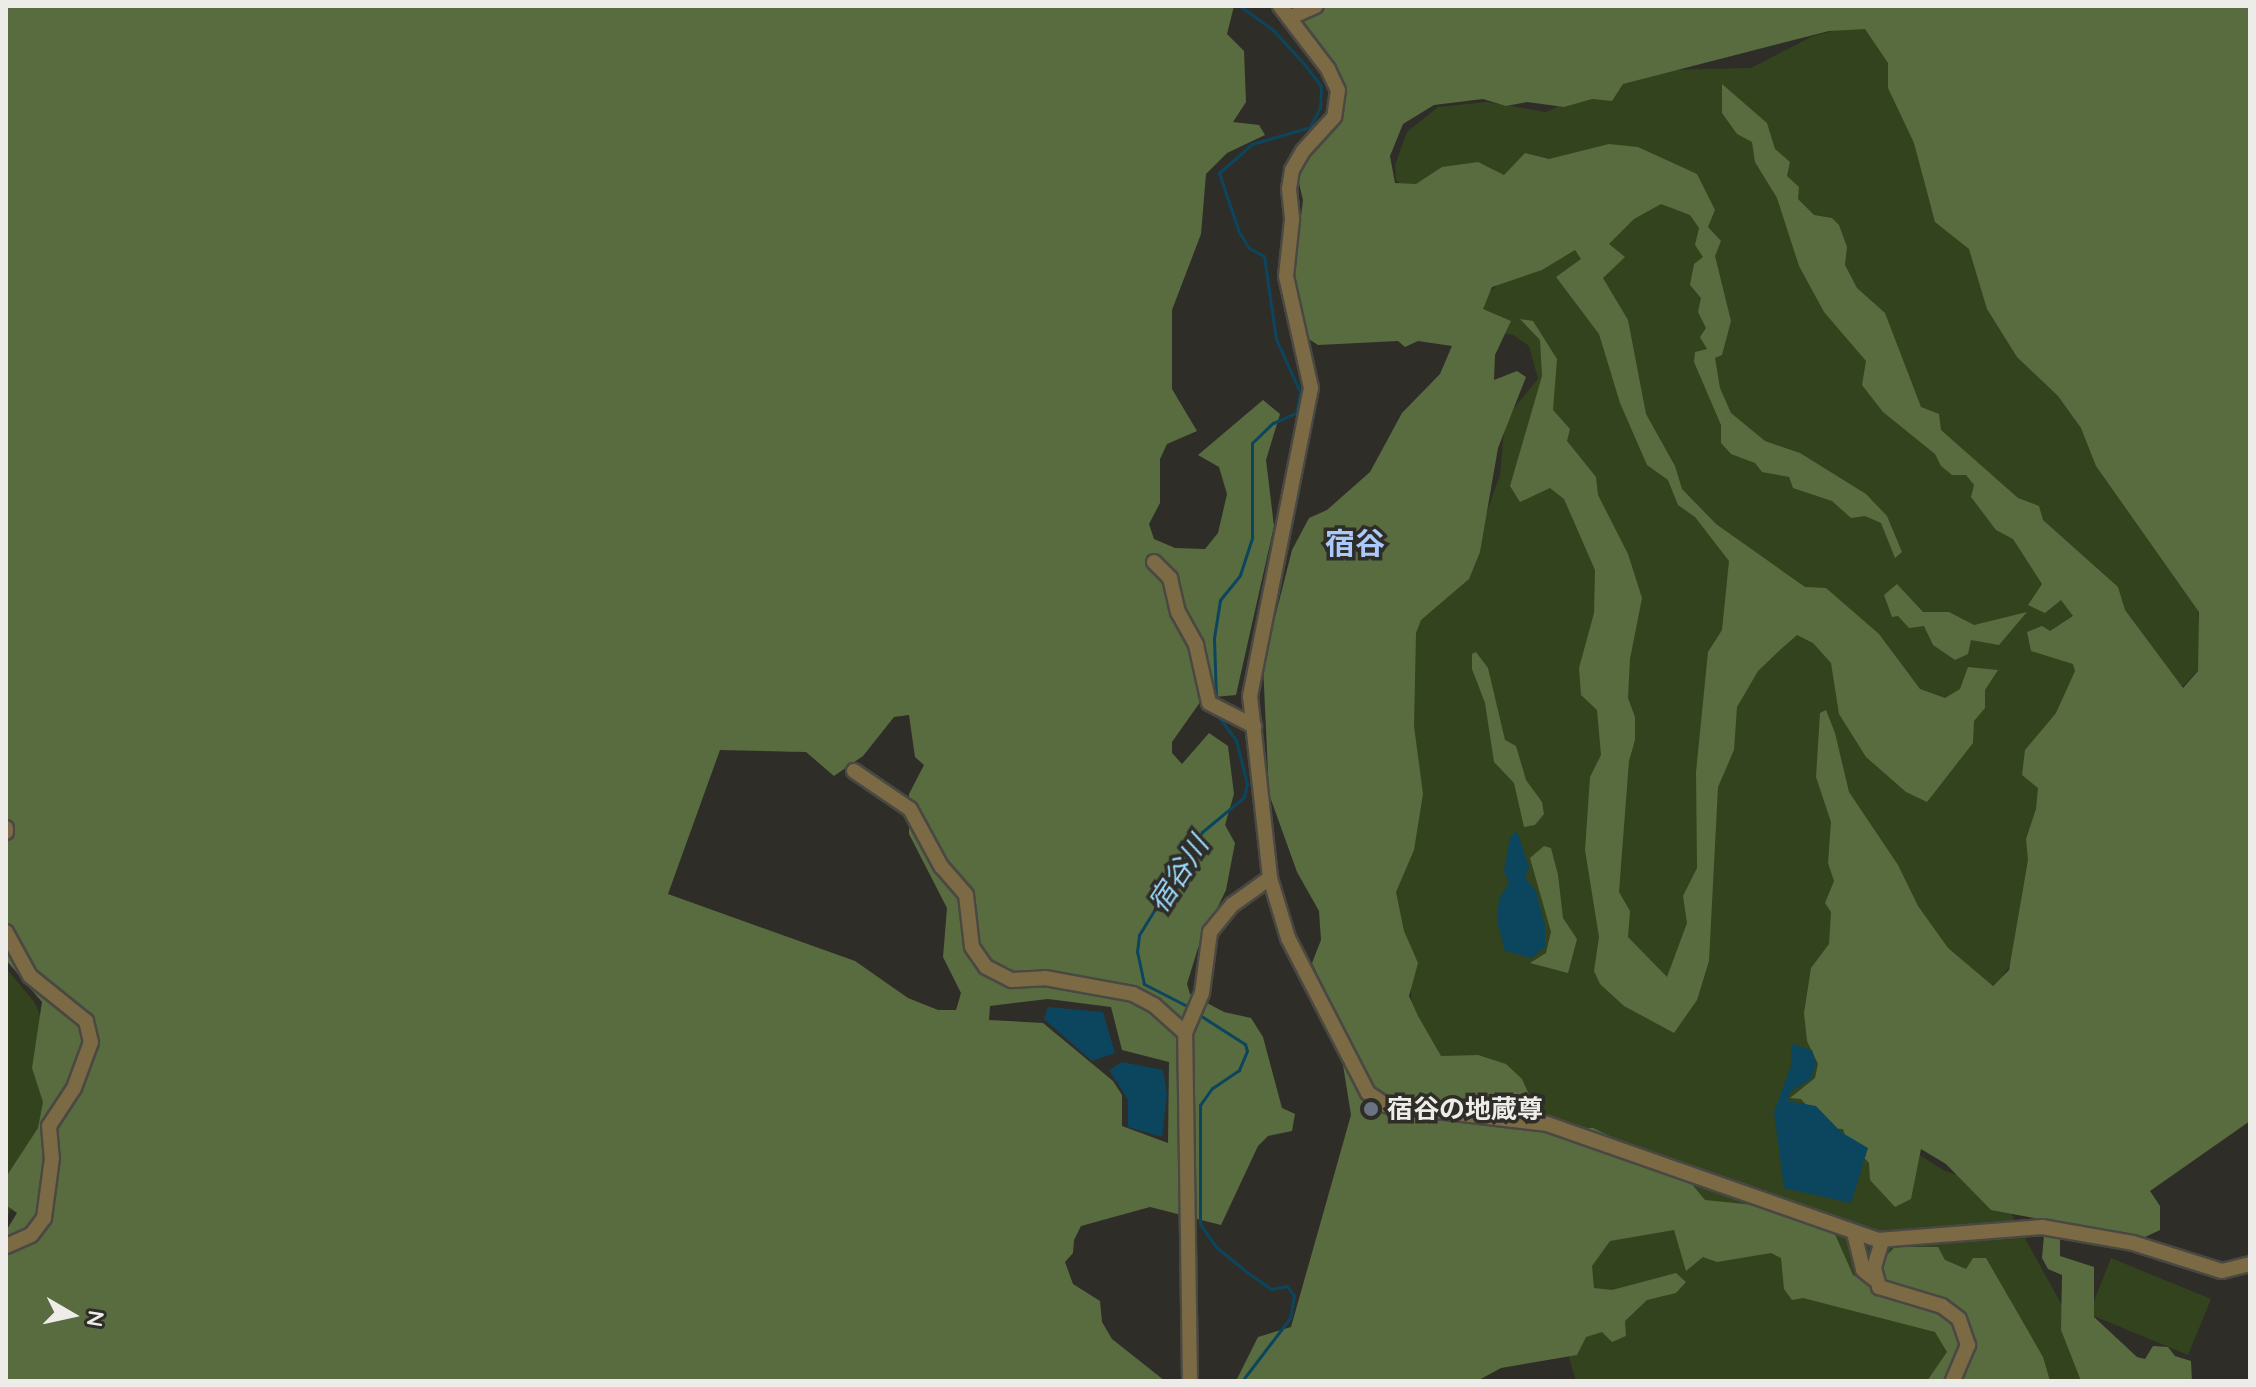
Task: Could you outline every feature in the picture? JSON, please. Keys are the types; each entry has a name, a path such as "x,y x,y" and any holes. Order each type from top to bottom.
{"street":[{"path":"1316,6 1286,12 1338,90 1334,117 1303,151 1292,170 1289,189 1292,220 1286,276 1311,388 1283,544 1254,664 1250,696 1270,878 1300,965 1368,1093 1386,1105 1547,1124 1882,1241 2042,1227 2133,1243 2222,1271 2250,1264"},
{"path":"1154,562 1170,578 1178,612 1196,645 1209,703 1254,726"},
{"path":"854,771 905,804 919,822 941,866 966,895 972,947 986,967 1012,980 1045,978 1133,994 1154,1005 1185,1033"},
{"path":"1190,1381 1185,1033 1202,993 1210,932 1232,905 1270,878"},
{"path":"6,932 30,976 86,1021 91,1042 74,1088 49,1126 44,1218 31,1235 6,1246"},
{"path":"1854,1233 1863,1270 1879,1287 1942,1306 1959,1319 1968,1345 1953,1381"},
{"path":"1874,1279 1882,1241"}],"green space":[{"path":"6,6 1234,6 1227,34 1244,51 1246,102 1233,122 1259,125 1265,135 1227,153 1206,174 1201,234 1172,310 1172,389 1197,431 1167,444 1160,459 1160,503 1149,524 1154,539 1175,548 1205,549 1218,533 1227,494 1219,467 1198,455 1263,400 1280,414 1266,460 1274,526 1236,695 1203,698 1172,742 1172,753 1182,764 1209,733 1228,746 1234,794 1225,825 1235,843 1226,890 1198,948 1187,984 1190,994 1224,1012 1251,1018 1263,1037 1282,1108 1295,1114 1292,1131 1268,1136 1258,1146 1221,1225 1150,1207 1081,1226 1074,1240 1073,1253 1065,1262 1073,1284 1100,1301 1102,1322 1112,1339 1165,1381 6,1381 6,1231 17,1213 6,1205 6,1177 38,1128 43,1102 32,1068 42,1002 6,960","holes":["909,715 915,757 924,765 909,794 909,834 947,908 943,957 961,993 956,1010 938,1010 908,998 855,961 668,894 720,750 806,752 834,776 863,756 894,717","1048,999 1111,1007 1122,1050 1169,1062 1168,1143 1122,1126 1122,1095 1113,1081 1043,1023 989,1020 990,1006"]},
{"path":"1293,6 2250,6 2250,1121 2150,1191 2160,1206 2160,1230 2143,1238 1991,1210 1946,1164 1921,1149 1911,1199 1895,1207 1870,1180 1869,1163 1846,1139 1843,1129 1826,1128 1801,1099 1790,1098 1815,1078 1818,1064 1807,1041 1804,1013 1811,968 1829,944 1831,912 1825,903 1834,881 1828,863 1831,822 1816,777 1820,713 1826,710 1835,733 1849,792 1898,865 1918,906 1948,948 1993,986 2009,970 2028,860 2026,839 2036,809 2038,788 2022,775 2025,750 2056,713 2075,671 2073,664 2031,651 2027,632 2042,626 2050,631 2073,616 2061,600 2045,613 2028,605 2042,584 2013,539 1996,530 1971,497 1974,485 1966,475 1952,475 1941,466 1935,454 1883,412 1862,385 1866,361 1824,312 1799,266 1777,198 1755,162 1752,142 1737,134 1722,113 1722,84 1767,123 1775,149 1790,162 1787,176 1799,187 1798,199 1814,215 1832,218 1839,225 1847,247 1845,265 1857,288 1885,313 1921,407 1939,414 1941,430 2018,498 2039,506 2043,520 2118,587 2125,610 2183,688 2198,671 2199,612 2096,466 2081,428 2058,396 2017,357 1987,309 1969,249 1935,222 1914,143 1888,88 1888,63 1865,29 1829,31 1623,84 1612,101 1592,99 1564,107 1527,102 1506,106 1483,99 1434,105 1403,124 1390,156 1395,183 1416,184 1442,167 1478,162 1504,175 1525,153 1549,159 1609,144 1638,147 1697,174 1715,210 1708,227 1721,241 1715,256 1731,321 1722,355 1715,358 1720,388 1731,413 1765,441 1800,453 1866,494 1887,516 1902,552 1895,558 1881,523 1865,516 1851,518 1832,501 1793,488 1789,477 1762,472 1755,463 1731,454 1721,443 1721,425 1694,362 1695,352 1707,349 1700,337 1706,328 1698,312 1701,298 1690,285 1694,264 1703,257 1695,245 1699,228 1690,215 1661,204 1634,219 1609,244 1625,257 1603,278 1628,320 1646,414 1675,466 1682,489 1716,524 1805,587 1826,588 1879,634 1920,689 1945,698 1960,689 1968,667 1998,670 1985,690 1985,708 1974,721 1973,743 1927,802 1906,792 1866,757 1839,714 1831,663 1813,643 1797,635 1780,650 1758,671 1737,707 1734,750 1718,787 1709,961 1697,1000 1674,1033 1624,1006 1600,984 1594,971 1599,937 1585,850 1590,777 1601,755 1597,710 1581,695 1579,668 1594,613 1595,570 1564,499 1550,488 1520,502 1510,486 1542,376 1540,340 1520,319 1533,321 1557,359 1553,410 1570,429 1567,441 1596,477 1598,495 1628,554 1642,598 1630,659 1628,698 1635,717 1635,740 1629,761 1619,892 1630,911 1628,937 1667,977 1687,923 1683,896 1697,868 1696,772 1708,652 1722,630 1729,561 1695,517 1678,505 1668,480 1647,465 1620,403 1599,334 1556,277 1581,259 1575,250 1542,270 1492,287 1483,309 1511,321 1495,355 1494,380 1517,371 1526,377 1498,448 1480,552 1469,579 1421,620 1416,633 1414,726 1423,794 1414,850 1396,892 1404,931 1418,963 1409,996 1418,1016 1441,1056 1478,1055 1506,1064 1522,1079 1544,1128 1593,1128 1681,1171 1705,1200 1754,1205 1834,1232 1853,1275 1862,1280 1895,1247 1938,1247 1945,1260 1966,1269 1973,1258 1986,1258 2043,1357 2050,1381 1927,1381 1947,1352 1935,1332 1803,1298 1792,1300 1784,1289 1781,1258 1771,1253 1717,1262 1703,1257 1686,1271 1674,1230 1610,1241 1592,1266 1594,1288 1612,1290 1676,1273 1686,1282 1676,1293 1647,1300 1625,1321 1626,1336 1612,1342 1602,1332 1586,1337 1577,1355 1501,1368 1477,1381 1236,1381 1258,1337 1291,1327 1351,1115 1343,1065 1345,1032 1312,963 1321,940 1319,911 1297,872 1269,794 1263,665 1292,550 1309,518 1327,510 1370,472 1402,413 1440,374 1452,346 1418,341 1405,347 1398,341 1318,345 1309,339 1293,281 1303,200 1298,179 1305,159 1341,116 1342,82"},
{"path":"1918,9 2149,530 2198,602 2201,667 2169,701 2128,802 2000,979 1931,1035 1916,1153 1945,1171 1997,1188 2104,1381 1576,1381 1568,1354 1415,1032 1407,959 1392,913 1409,641 1414,625 1463,579 1500,475 1505,419 1538,379 1529,346 1513,335 1482,329 1474,308 1508,274 1409,193 1396,180 1395,165 1407,132 1438,107 1487,102 1546,112 1620,77 1666,70 1751,68 1813,36"},
{"path":"1897,584 1923,612 1949,612 1974,625 2027,612 1999,645 1971,640 1968,654 1955,660 1933,645 1924,626 1909,628 1898,616 1892,617 1884,595"},
{"path":"1476,652 1488,668 1505,740 1516,746 1526,780 1542,802 1544,814 1535,825 1524,827 1514,783 1494,762 1485,703 1472,669 1472,654"},
{"path":"1544,846 1551,848 1563,918 1577,939 1568,973 1530,963 1546,953 1551,932 1530,858"},
{"path":"6,968 35,1003 55,1053 47,1127 6,1220"},
{"path":"2060,1234 2060,1256 2094,1267 2094,1317 2137,1357 2145,1359 2153,1346 2168,1347 2175,1356 2191,1361 2192,1381 2081,1381 2061,1330 2062,1275 2048,1269 2042,1258 2044,1235"},
{"path":"2111,1258 2211,1299 2188,1355 2089,1314"}],"water":[{"path":"1517,831 1529,867 1525,878 1536,891 1545,925 1545,947 1531,958 1505,951 1497,920 1499,899 1509,883 1504,871 1510,837"},
{"path":"1048,1007 1103,1012 1115,1053 1092,1061 1044,1019"},
{"path":"1792,1044 1812,1050 1816,1063 1811,1079 1791,1091 1788,1101 1816,1106 1841,1132 1868,1148 1851,1203 1784,1188 1774,1112 1791,1066"},
{"path":"1122,1062 1163,1070 1167,1094 1162,1137 1128,1127 1128,1100 1109,1070"}],"waterway":[{"name":"宿谷川","path":"1216,699 1214,638 1220,600 1240,575 1252,537 1252,443 1273,423 1296,413 1300,392 1276,339 1264,256 1249,248 1239,232 1219,173 1252,144 1310,127 1320,107 1321,86 1273,30 1240,6"},
{"name":"宿谷川","path":"1189,1007 1144,984 1137,952 1139,935 1202,832 1244,797 1247,784 1236,740 1217,715"},
{"name":"宿谷川","path":"1198,1014 1245,1044 1247,1051 1239,1070 1212,1088 1200,1105 1200,1224 1216,1247 1244,1270 1271,1289 1287,1286 1294,1296 1290,1318 1242,1381"}],"place":[{"name":"宿谷の地蔵尊","path":"1371,1109"}],"district":[{"name":"宿谷","path":"1355,543"}]}
